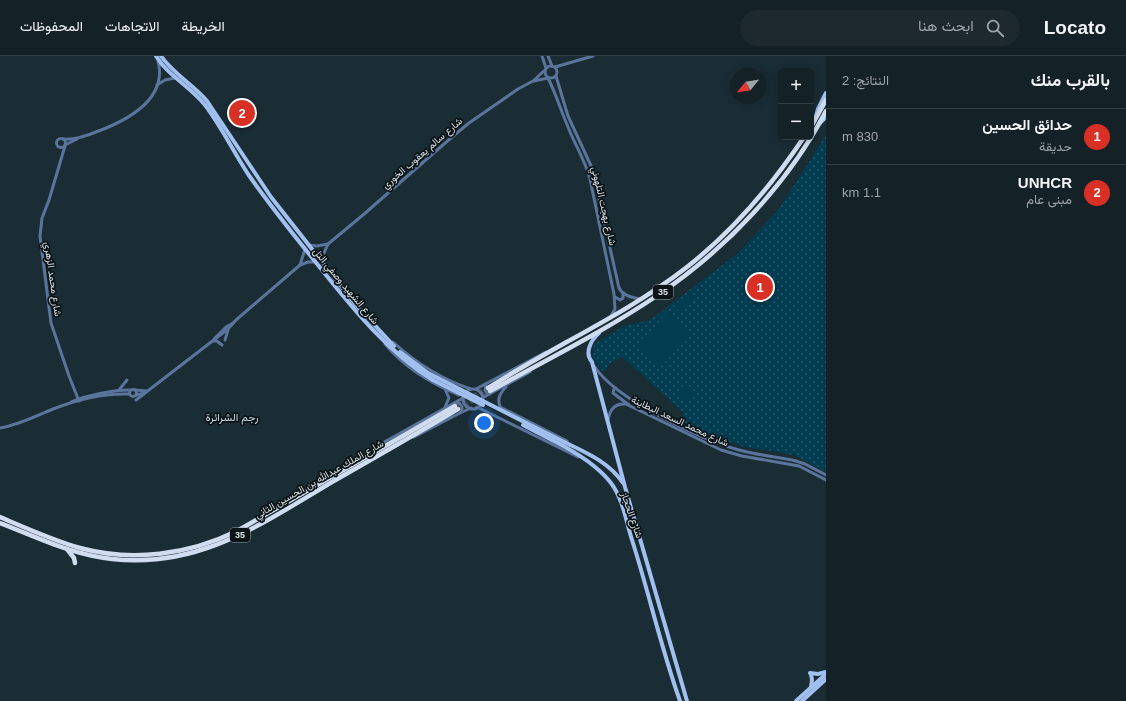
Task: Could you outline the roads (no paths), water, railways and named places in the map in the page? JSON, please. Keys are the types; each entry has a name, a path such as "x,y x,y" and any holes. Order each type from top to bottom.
{"highway":[{"path":"814,122 826,100"},
{"name":"35","path":"556,351 607,327 669,288 706,259 730,237 786,174 820,123 826,111"},
{"name":"35","path":"489,389 556,351 641,299 688,266 731,228 777,176 802,140"},
{"name":"شارع الملك عبدالله بن الحسين الثاني","path":"0,517 59,541 87,550 108,553 136,555 172,552 204,545 226,536 457,408"},
{"name":"شارع الملك عبدالله بن الحسين الثاني","path":"0,523 67,550 96,557 132,560 166,558 200,551 217,545 255,527 457,408"},
{"path":"67,550 73,556 75,563"}],"main road":[{"name":"شارع الشهيد وصفي التل","path":"156,56 158,61 175,78 194,93 204,104 250,176 280,218 358,315 376,330 398,352 428,373 553,439 575,452 584,460"},
{"name":"شارع الشهيد وصفي التل","path":"161,56 174,72 195,88 207,101 259,180 307,244 376,330"},
{"path":"816,119 818,109 826,93"},
{"path":"820,123 826,117"},
{"path":"250,176 255,174"},
{"path":"255,183 259,180"},
{"name":"شارع الحجاز","path":"607,327 596,335 590,342 589,359 592,362 625,487 688,701"},
{"name":"شارع الشهيد وصفي التل","path":"553,439 578,449"},
{"name":"شارع الحجاز","path":"578,449 604,463 617,475 625,487"},
{"name":"شارع الحجاز","path":"584,460 604,476 614,487 619,498 680,701"},
{"path":"811,688 812,680 810,673 826,673"},
{"path":"796,701 826,673"},
{"path":"802,700 826,680"}],"street":[{"path":"542,56 545,76 548,78 553,78 556,76 557,71 548,56"},
{"path":"545,69 549,66 593,56"},
{"path":"58,147 62,148 78,138 115,125 133,115 146,103 157,85 160,71 158,61"},
{"name":"شارع سالم يعقوب الخوري","path":"533,81 545,69"},
{"name":"شارع بهجت التلهوني","path":"556,76 568,116 592,168 619,288 623,294"},
{"path":"157,85 165,80 175,78"},
{"name":"شارع سالم يعقوب الخوري","path":"328,244 466,125 518,89 533,81 548,78"},
{"name":"شارع بهجت التلهوني","path":"548,78 555,91 568,127 588,170 615,297 615,309 608,319"},
{"path":"62,157 57,141 60,139 78,138"},
{"path":"63,139 66,142 65,146"},
{"name":"شارع محمد الزهري","path":"65,146 42,218 40,236 51,323 68,376 78,400"},
{"path":"307,244 317,246 328,244"},
{"path":"323,264 324,253 328,244"},
{"path":"300,265 305,249"},
{"path":"212,341 224,329 233,323 300,265 316,262"},
{"path":"615,297 620,300 623,298 623,294 641,299"},
{"path":"225,340 228,330 233,323"},
{"path":"136,400 228,330"},
{"path":"376,330 411,358 432,372 471,389 489,389 508,385 548,361 556,351"},
{"path":"376,330 401,361 419,375 463,397"},
{"path":"212,341 222,345"},
{"path":"442,410 477,407 481,404 482,399 489,389 540,354 556,351"},
{"name":"شارع محمد السعد البطاينة","path":"592,362 602,377 616,388 657,414 721,444 740,450 796,461 826,475"},
{"path":"119,390 127,380"},
{"path":"449,391 454,391 456,389 452,382"},
{"path":"501,408 499,397 508,385"},
{"path":"616,388 614,389 613,393 631,406"},
{"path":"363,459 379,445 442,410 449,400 445,389"},
{"path":"457,408 466,392 471,389"},
{"path":"476,389 480,393 482,399"},
{"path":"0,428 18,423 78,400 119,390 146,392"},
{"path":"129,394 130,390"},
{"path":"134,390 136,395"},
{"path":"78,400 116,394 129,394 133,397 146,392"},
{"path":"463,397 464,404 471,408"},
{"name":"شارع الحجاز","path":"482,399 568,442 578,449"},
{"path":"490,414 487,411 487,407 492,403"},
{"name":"شارع محمد السعد البطاينة","path":"608,424 610,413 614,406 621,404 631,406 721,450 742,456 799,466 826,480"},
{"name":"شارع الحجاز","path":"477,407 584,460"},
{"path":"655,419 657,414"},
{"path":"0,526 8,526"}],"tunnel":[{"path":"456,405 488,388"},
{"path":"459,409 490,391"}],"place":[{"name":"UNHCR","path":"242,113"},
{"name":"حدائق الحسين","path":"760,287"}],"district":[{"name":"رجم الشرائرة","path":"232,417"}]}
